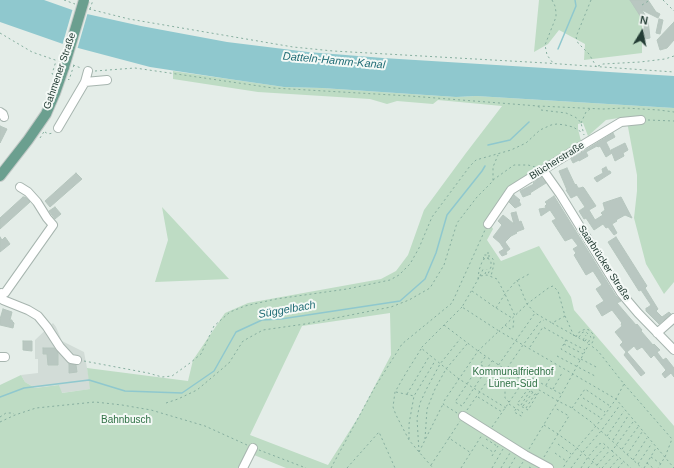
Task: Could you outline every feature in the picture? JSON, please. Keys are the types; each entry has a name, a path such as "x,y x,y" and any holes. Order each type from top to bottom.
{"main road":[{"name":"Gahmener Straße","path":"0,176 46,114 55,93 82,4"}],"street":[{"path":"58,128 85,82 88,71"},
{"path":"85,82 107,80"},
{"name":"Blücherstraße","path":"488,224 511,190 621,122 642,120"},
{"name":"Saarbrücker Straße","path":"543,170 560,194 621,293 674,350"},
{"path":"20,188 28,192 37,202 53,225 5,292 0,294 3,300 28,310 38,316 60,347 71,359 77,360"},
{"path":"657,333 674,318"},
{"path":"463,416 486,433 549,468"},
{"path":"243,468 253,448"}],"path":[{"path":"64,0 73,4 82,4 90,9 129,19 293,47 333,51 553,63 674,72"},
{"path":"73,4 74,0"},
{"path":"90,9 93,0"},
{"path":"552,0 555,6 556,17 545,45 547,55 553,63"},
{"path":"591,0 576,36 578,43 589,54 597,67"},
{"path":"642,5 650,0"},
{"path":"664,0 674,11"},
{"path":"597,67 603,64 665,60 674,56"},
{"path":"52,74 64,64 69,80"},
{"path":"135,68 273,88 410,96 538,106 590,109 625,108 674,112"},
{"path":"538,106 541,110 572,115 581,123 586,143"},
{"path":"581,123 586,112 590,109"},
{"path":"642,120 674,121"},
{"path":"77,360 162,376 172,376 201,354 214,326 230,312 245,306 276,299 348,289 390,280 399,275 410,264 419,248 432,217 476,160 498,154 526,143 540,130 551,125 557,124 573,127 583,133"},
{"path":"37,128 48,134 55,132 58,128"},
{"path":"493,180 493,167 498,154"},
{"path":"166,403 197,390 229,363 243,341 263,330 305,324 390,307 409,300 430,288 444,265 458,224 477,197 493,180 514,166 528,165 543,170"},
{"path":"331,468 375,387 402,344 452,303 488,224"},
{"path":"488,252 488,259 491,262 488,275"},
{"path":"478,279 479,270 484,258 483,256 488,255"},
{"path":"488,255 493,259 494,264 491,276"},
{"path":"484,258 488,259"},
{"path":"433,468 409,440 396,415 393,406 396,392 421,348 462,307 484,267"},
{"path":"485,275 487,269"},
{"path":"496,308 517,280 531,274"},
{"path":"480,276 488,275 497,279 505,294 514,317 513,328 510,330 505,325"},
{"path":"517,280 527,304 535,313 545,320 585,341 598,351 674,442"},
{"path":"419,452 443,404 478,351 527,304 550,287 553,286 558,291 565,316 575,336"},
{"path":"472,291 496,308 514,317"},
{"path":"462,307 499,331 616,399 674,468"},
{"path":"431,466 463,416 535,313"},
{"path":"552,323 565,316"},
{"path":"499,380 540,322 545,320"},
{"path":"444,326 467,344 524,382 572,408 602,431 643,468 657,448"},
{"path":"529,348 543,327 586,350"},
{"path":"575,336 583,330 590,330 593,334 594,341 589,344"},
{"path":"492,468 543,425 581,360 591,337 586,332 582,333 578,338"},
{"path":"582,340 586,335"},
{"path":"585,341 588,337"},
{"path":"419,452 417,418 420,403 426,388 440,364 460,338"},
{"path":"566,340 561,349 598,368"},
{"path":"425,439 427,409 446,369 467,344"},
{"path":"564,344 583,355"},
{"path":"421,348 459,379 506,408"},
{"path":"407,394 430,355"},
{"path":"485,356 455,402 462,406 492,361"},
{"path":"557,356 595,376"},
{"path":"409,440 409,424 414,396 435,360"},
{"path":"480,364 487,368"},
{"path":"546,386 555,369"},
{"path":"552,389 562,372"},
{"path":"512,374 505,386 505,398 516,409 523,413"},
{"path":"528,376 562,394"},
{"path":"461,468 524,382"},
{"path":"568,468 564,467 567,461 606,413 624,384"},
{"path":"525,409 517,404 528,389 538,395"},
{"path":"572,408 585,389 610,406"},
{"path":"525,409 528,410 540,391"},
{"path":"396,392 414,396"},
{"path":"523,407 533,392"},
{"path":"525,409 535,393"},
{"path":"477,396 502,412"},
{"path":"583,398 606,413"},
{"path":"0,422 36,408 95,402 122,405 151,410 204,425 253,448 306,468"},
{"path":"443,404 463,416"},
{"path":"571,468 602,431 620,404"},
{"path":"581,405 601,419"},
{"path":"540,463 569,416 554,407"},
{"path":"516,409 514,412 523,417"},
{"path":"606,436 624,410"},
{"path":"0,417 6,413 12,413 15,415"},
{"path":"612,441 629,416"},
{"path":"596,468 617,445 633,421"},
{"path":"543,425 583,452 601,468 615,453"},
{"path":"622,450 638,427"},
{"path":"347,468 379,432 395,468"},
{"path":"627,455 643,432"},
{"path":"486,433 497,446 492,456"},
{"path":"633,460 648,437"},
{"path":"449,438 471,453"},
{"path":"658,468 665,457 672,439"},
{"path":"638,464 652,442"},
{"path":"581,468 599,444 603,443 631,468"},
{"path":"558,444 572,454"},
{"path":"482,445 494,452"},
{"path":"588,468 607,446"},
{"path":"501,468 516,449"},
{"path":"509,468 516,449"},
{"path":"555,452 567,461"},
{"path":"610,468 620,457"},
{"path":"651,457 661,464"},
{"path":"618,468 624,461"},
{"path":"647,463 653,468"}],"shaded area":[{"path":"53,323 62,341 84,352 91,389 61,393 59,385 35,388 25,382 21,375 38,373 38,359 35,359 35,340"}],"green space":[{"path":"539,0 631,0 642,17 642,53 584,60 585,44 559,30 548,44 534,52"},
{"path":"173,71 284,87 322,88 456,97 476,96 674,108 674,282 664,294 646,264 634,218 637,175 625,117 606,120 588,136 583,123 578,124 581,141 508,188 487,219 493,229 487,240 501,261 539,246 571,297 574,310 674,426 674,468 286,468 254,455 248,468 0,468 0,385 21,375 25,382 35,388 59,385 62,393 90,389 87,368 188,381 193,360 225,313 248,303 381,279 396,271 408,255 424,210 502,106 438,100 433,104 397,101 387,104 370,99 258,92 173,79","holes":["390,313 391,355 359,416 328,465 250,435 302,326"]},
{"path":"162,207 229,279 155,282 168,240"}],"water":[{"name":"Datteln-Hamm-Kanal","path":"0,0 44,0 78,12 141,26 227,42 308,52 674,76 674,108 476,96 456,97 322,88 284,87 150,67 63,44 0,22"}],"pier":[{"path":"73,8 88,12 77,50 62,46"}],"building":[{"path":"630,0 648,0 656,12 660,14 658,18 642,10 648,20 650,38 645,39 644,22"},
{"path":"659,19 663,20 660,34 656,33"},
{"path":"674,22 674,40 667,48 660,50 657,40"},
{"path":"0,126 7,129 0,143"},
{"path":"613,133 615,137 606,142 611,152 611,150 625,143 628,150 623,153 624,156 615,161 612,153 606,157 600,146 597,146 586,152 588,156 573,163 571,159"},
{"path":"606,167 611,173 597,182 594,178 603,173 602,169"},
{"path":"567,168 575,185 576,184 578,188 584,188 596,206 589,210 595,220 603,215 601,213 605,210 603,203 621,197 632,218 625,215 612,224 617,233 614,235 608,227 606,228 603,224 594,230 586,218 584,219 579,211 585,207 577,195 571,198 566,190 559,171"},
{"path":"76,173 82,179 50,207 45,201"},
{"path":"541,177 546,183 530,193 531,194 523,197 520,191 534,184 533,183"},
{"path":"514,195 520,200 521,205 515,208 509,202"},
{"path":"554,196 616,296 621,301 617,303 636,325 637,324 653,345 654,344 660,350 657,352 663,360 666,358 674,368 674,377 671,373 665,378 662,374 666,370 654,355 651,358 642,347 637,350 634,346 627,352 645,373 641,376 624,355 626,352 620,345 623,342 615,332 622,326 622,323 612,310 602,316 596,306 604,301 596,289 602,285 593,271 586,275 574,255 576,253 573,249 578,246 572,238 565,241 552,221 556,219 550,210 541,216 539,209 546,208 545,206 547,204 545,202"},
{"path":"23,197 30,202 0,229 0,218"},
{"path":"55,207 61,214 55,219 49,211"},
{"path":"516,212 519,222 521,221 524,229 516,232 517,233 505,242 510,249 506,252 507,254 502,256 499,252 504,249 493,237 502,225 498,221 503,215 514,224 511,213"},
{"path":"0,237 2,240 5,237 10,244 0,252"},
{"path":"616,237 647,286 645,288 658,309 656,311 662,317 669,312 671,314 659,324 646,311 646,308 651,305 641,290 639,291 608,242"},
{"path":"3,309 12,312 10,320 14,323 13,328 0,325"},
{"path":"23,341 32,341 32,351 23,350"},
{"path":"43,348 54,348 58,353 58,365 48,365 47,354 43,354"},
{"path":"69,364 76,365 77,372 69,373"}],"waterway":[{"name":"Süggelbach","path":"558,49 576,6 575,0"},
{"name":"Süggelbach","path":"488,145 510,140 529,122"},
{"name":"Süggelbach","path":"0,397 24,388 89,380 125,391 182,393 214,371 236,332 262,320 281,319 400,301 425,279 436,253 447,215 485,166"}],"park label":[{"name":"Kommunalfriedhof Lünen-Süd","path":"513,378"},
{"name":"Bahnbusch","path":"126,420"}]}
